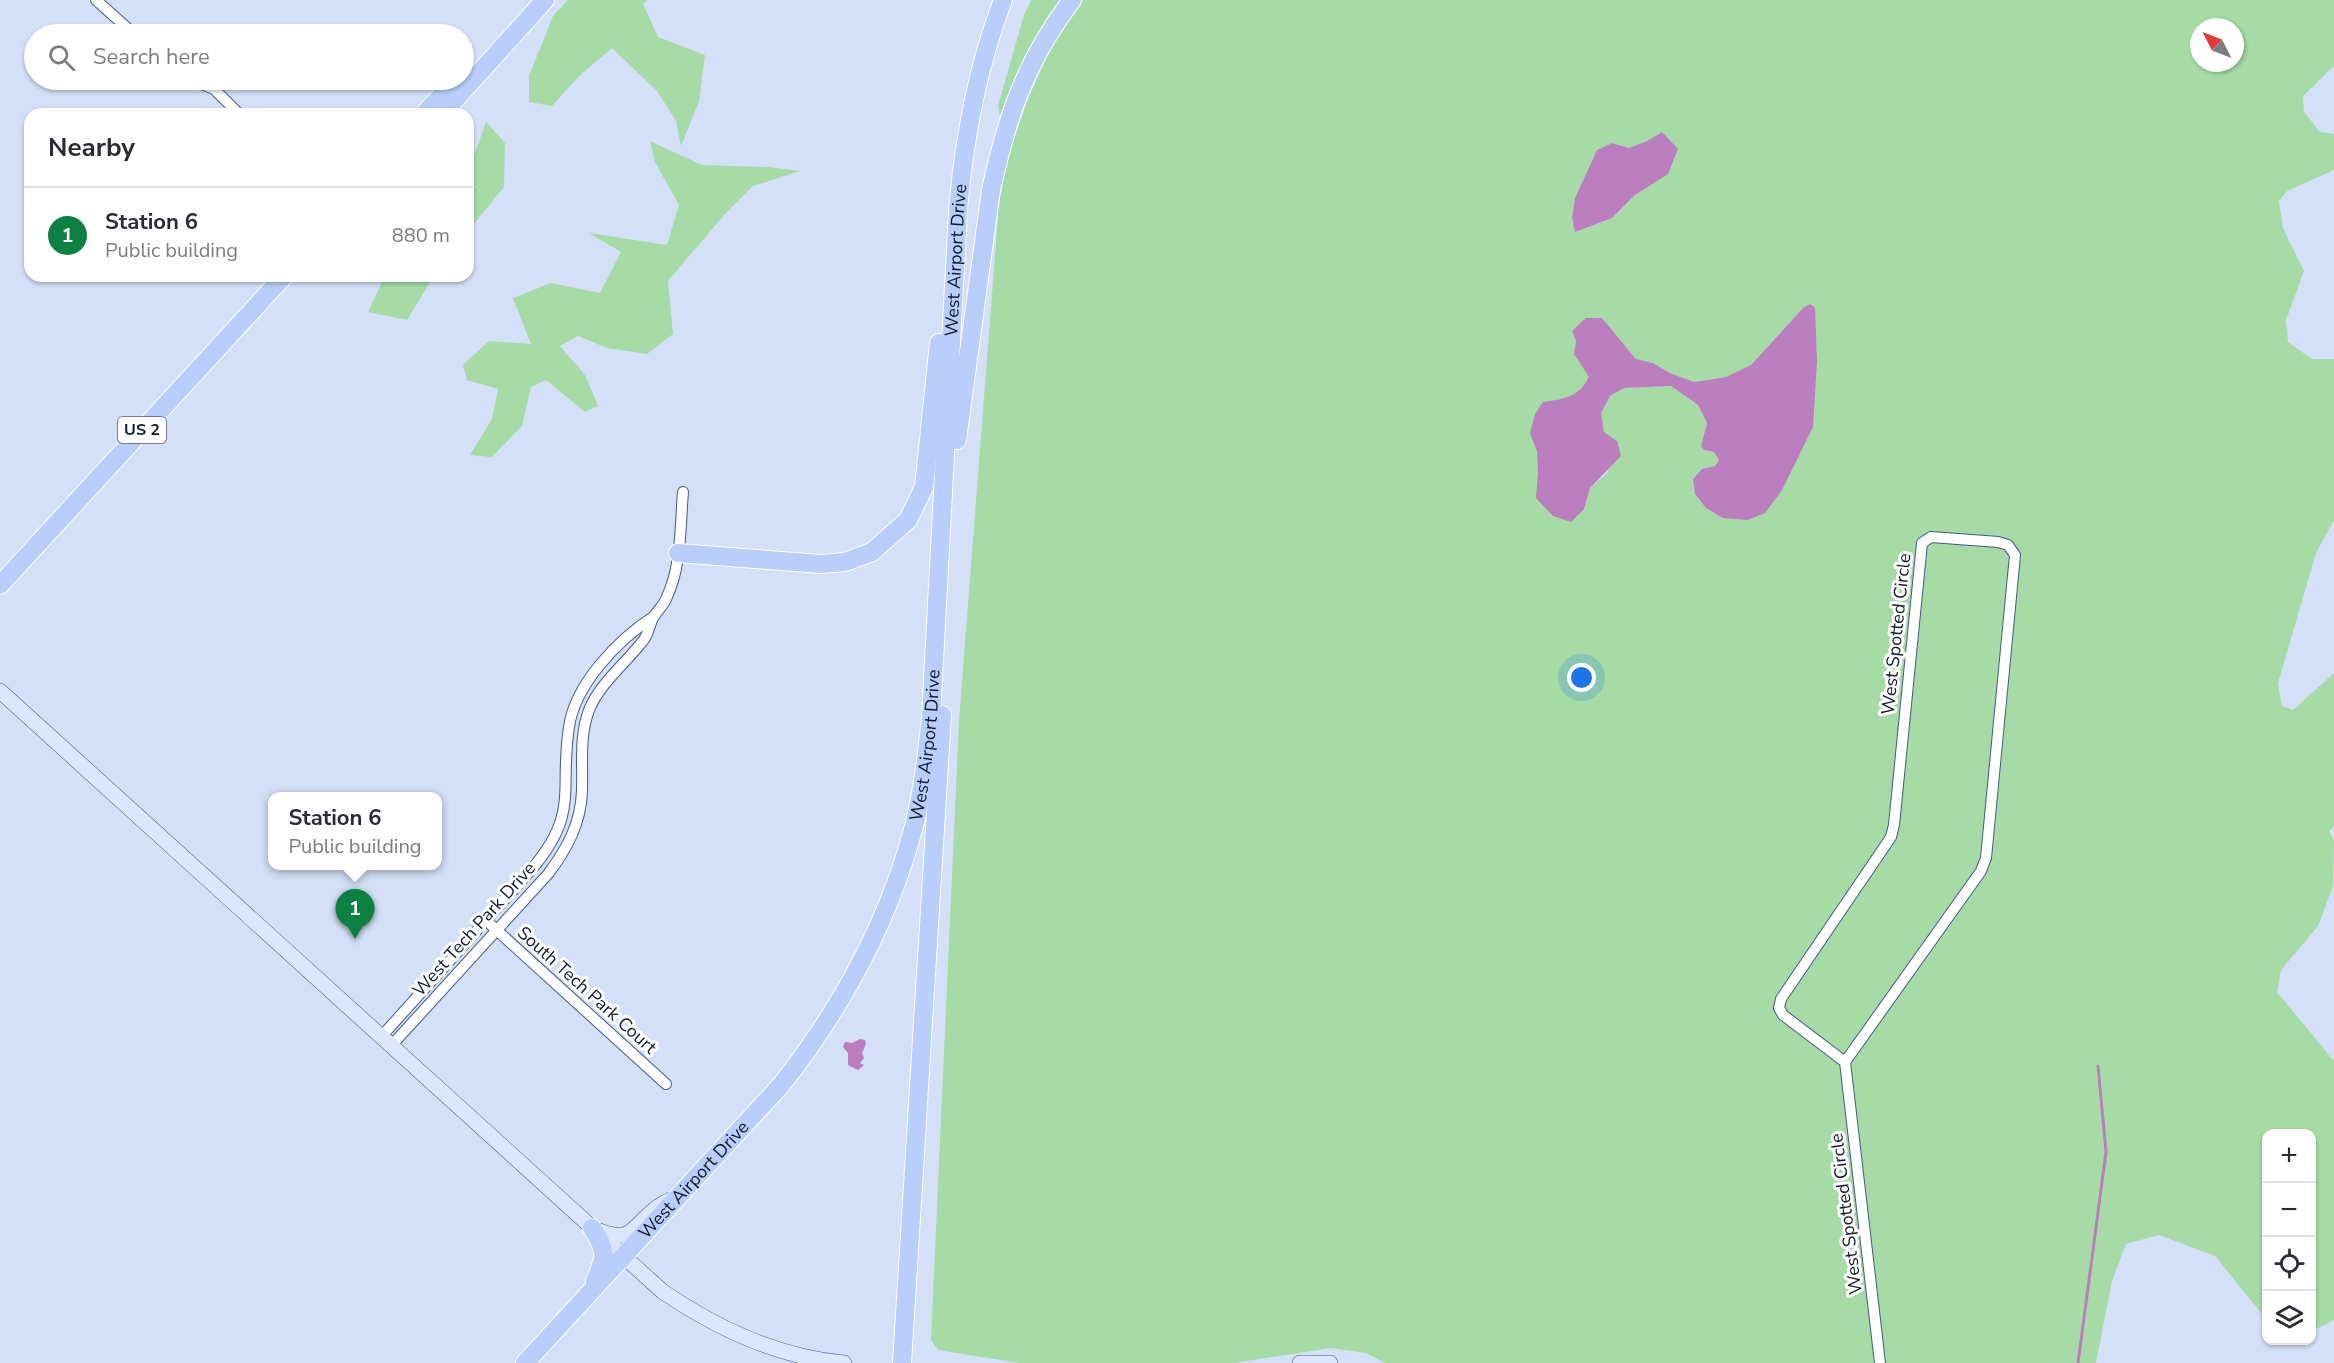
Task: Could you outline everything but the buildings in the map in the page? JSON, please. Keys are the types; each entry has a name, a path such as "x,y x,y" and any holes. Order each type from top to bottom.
{"main road":[{"path":"474,61 530,0"},
{"path":"474,79 545,0"},
{"path":"964,148 966,108 974,63 992,0"},
{"name":"West Airport Drive","path":"525,1363 782,1084 830,1018 857,973 875,936 899,875 914,826 931,717 956,240 964,148 979,73 1003,0"},
{"name":"West Airport Drive","path":"902,1363 927,979 969,228 976,147 989,82 1015,0"},
{"path":"957,440 991,190 999,154 1026,73 1055,22 1072,0"},
{"path":"430,108 447,90"},
{"path":"447,108 464,90"},
{"path":"678,553 821,564 845,562 872,552 908,520 924,487 942,309 956,240"},
{"name":"US 2","path":"0,585 278,282"},
{"path":"0,691 662,1291 719,1326 777,1350 844,1363"},
{"path":"592,1228 610,1236 622,1237 654,1210 685,1191"},
{"path":"588,1295 605,1258 601,1242 592,1228"},
{"path":"1299,1363 1330,1363"}],"street":[{"path":"96,0 123,24"},
{"path":"215,90 233,108"},
{"name":"West Tech Park Drive","path":"386,1041 496,929 560,858 575,829 582,793 582,738 590,709 604,684 644,640 653,617 665,601 678,553 683,492"},
{"name":"West Spotted Circle","path":"1845,1062 1783,1015 1779,1008 1781,999 1892,837 1922,543 1931,537 1998,542 2008,545 2015,555 1986,858 1981,871 1845,1062 1880,1363"},
{"name":"West Tech Park Drive","path":"386,1041 545,853 561,823 566,796 569,725 576,703 597,669 633,630 653,617"},
{"path":"576,703 590,709"},
{"path":"561,823 575,829"},
{"name":"South Tech Park Court","path":"486,920 666,1084"}],"green space":[{"path":"568,0 647,0 643,4 658,37 705,55 699,101 681,146 676,121 657,91 612,48 579,76 552,106 529,102 529,76 553,16"},
{"path":"1031,0 1061,0 1027,52 1000,116 998,106 1024,15"},
{"path":"1083,0 2334,0 2334,66 2303,96 2304,112 2320,132 2334,134 2334,170 2287,191 2279,201 2283,228 2304,271 2286,320 2288,342 2312,359 2334,359 2334,520 2316,553 2278,683 2282,706 2293,710 2334,673 2334,826 2329,831 2334,841 2333,886 2318,926 2281,970 2277,992 2334,1061 2334,1320 2316,1329 2316,1129 2262,1129 2262,1314 2215,1256 2159,1235 2126,1244 2112,1281 2096,1363 1385,1363 1366,1353 1331,1348 1234,1363 1020,1363 938,1350 931,1340 959,721 999,204 1008,156 1026,104 1049,51","holes":["1662,132 1667,174 1635,195 1612,218 1575,232 1572,218 1575,198 1597,150 1612,143 1629,148","1803,308 1813,427 1797,457 1706,508 1695,494 1693,479 1702,469 1715,466 1719,460 1714,452 1704,450 1701,446 1707,423 1698,405 1671,386 1624,388 1610,396 1601,413 1604,432 1617,441 1608,472 1590,488 1584,509 1538,474 1537,451 1543,403 1576,393 1590,377 1575,354 1576,341 1572,331 1602,318 1636,359 1653,363 1670,373 1694,382 1726,377 1751,365"]},
{"path":"486,122 505,143 504,187 474,224 474,156"},
{"path":"650,141 702,165 768,167 800,171 753,186 724,215 668,281 673,334 647,354 607,348 578,336 560,346 585,375 598,406 585,412 546,380 531,387 522,426 492,457 470,455 492,419 498,389 467,380 463,365 489,341 531,344 513,298 551,283 600,293 621,252 589,233 667,245 679,205 655,162"},
{"path":"382,282 430,282 407,320 368,312"}],"shaded area":[{"path":"1662,132 1678,149 1668,174 1635,195 1612,218 1575,232 1572,218 1575,198 1597,150 1612,143 1629,148"},
{"path":"1810,304 1815,307 1817,361 1813,427 1782,490 1765,513 1748,520 1723,518 1706,508 1695,494 1693,479 1702,469 1715,466 1719,460 1714,452 1704,450 1701,446 1707,423 1698,405 1671,386 1624,388 1610,396 1601,413 1604,432 1617,441 1621,456 1590,488 1584,509 1571,522 1553,516 1536,498 1537,451 1530,433 1535,414 1543,402 1576,393 1589,377 1574,354 1576,341 1572,331 1586,318 1602,318 1636,359 1653,363 1670,373 1694,382 1726,377 1751,365 1803,308"},
{"path":"860,1039 865,1040 866,1044 862,1053 864,1058 860,1063 864,1065 858,1070 848,1065 848,1053 843,1047 845,1042 852,1043"}],"waterway":[{"path":"2078,1363 2106,1152 2098,1066"}],"place":[{"name":"Station 6","path":"355,939"}]}
